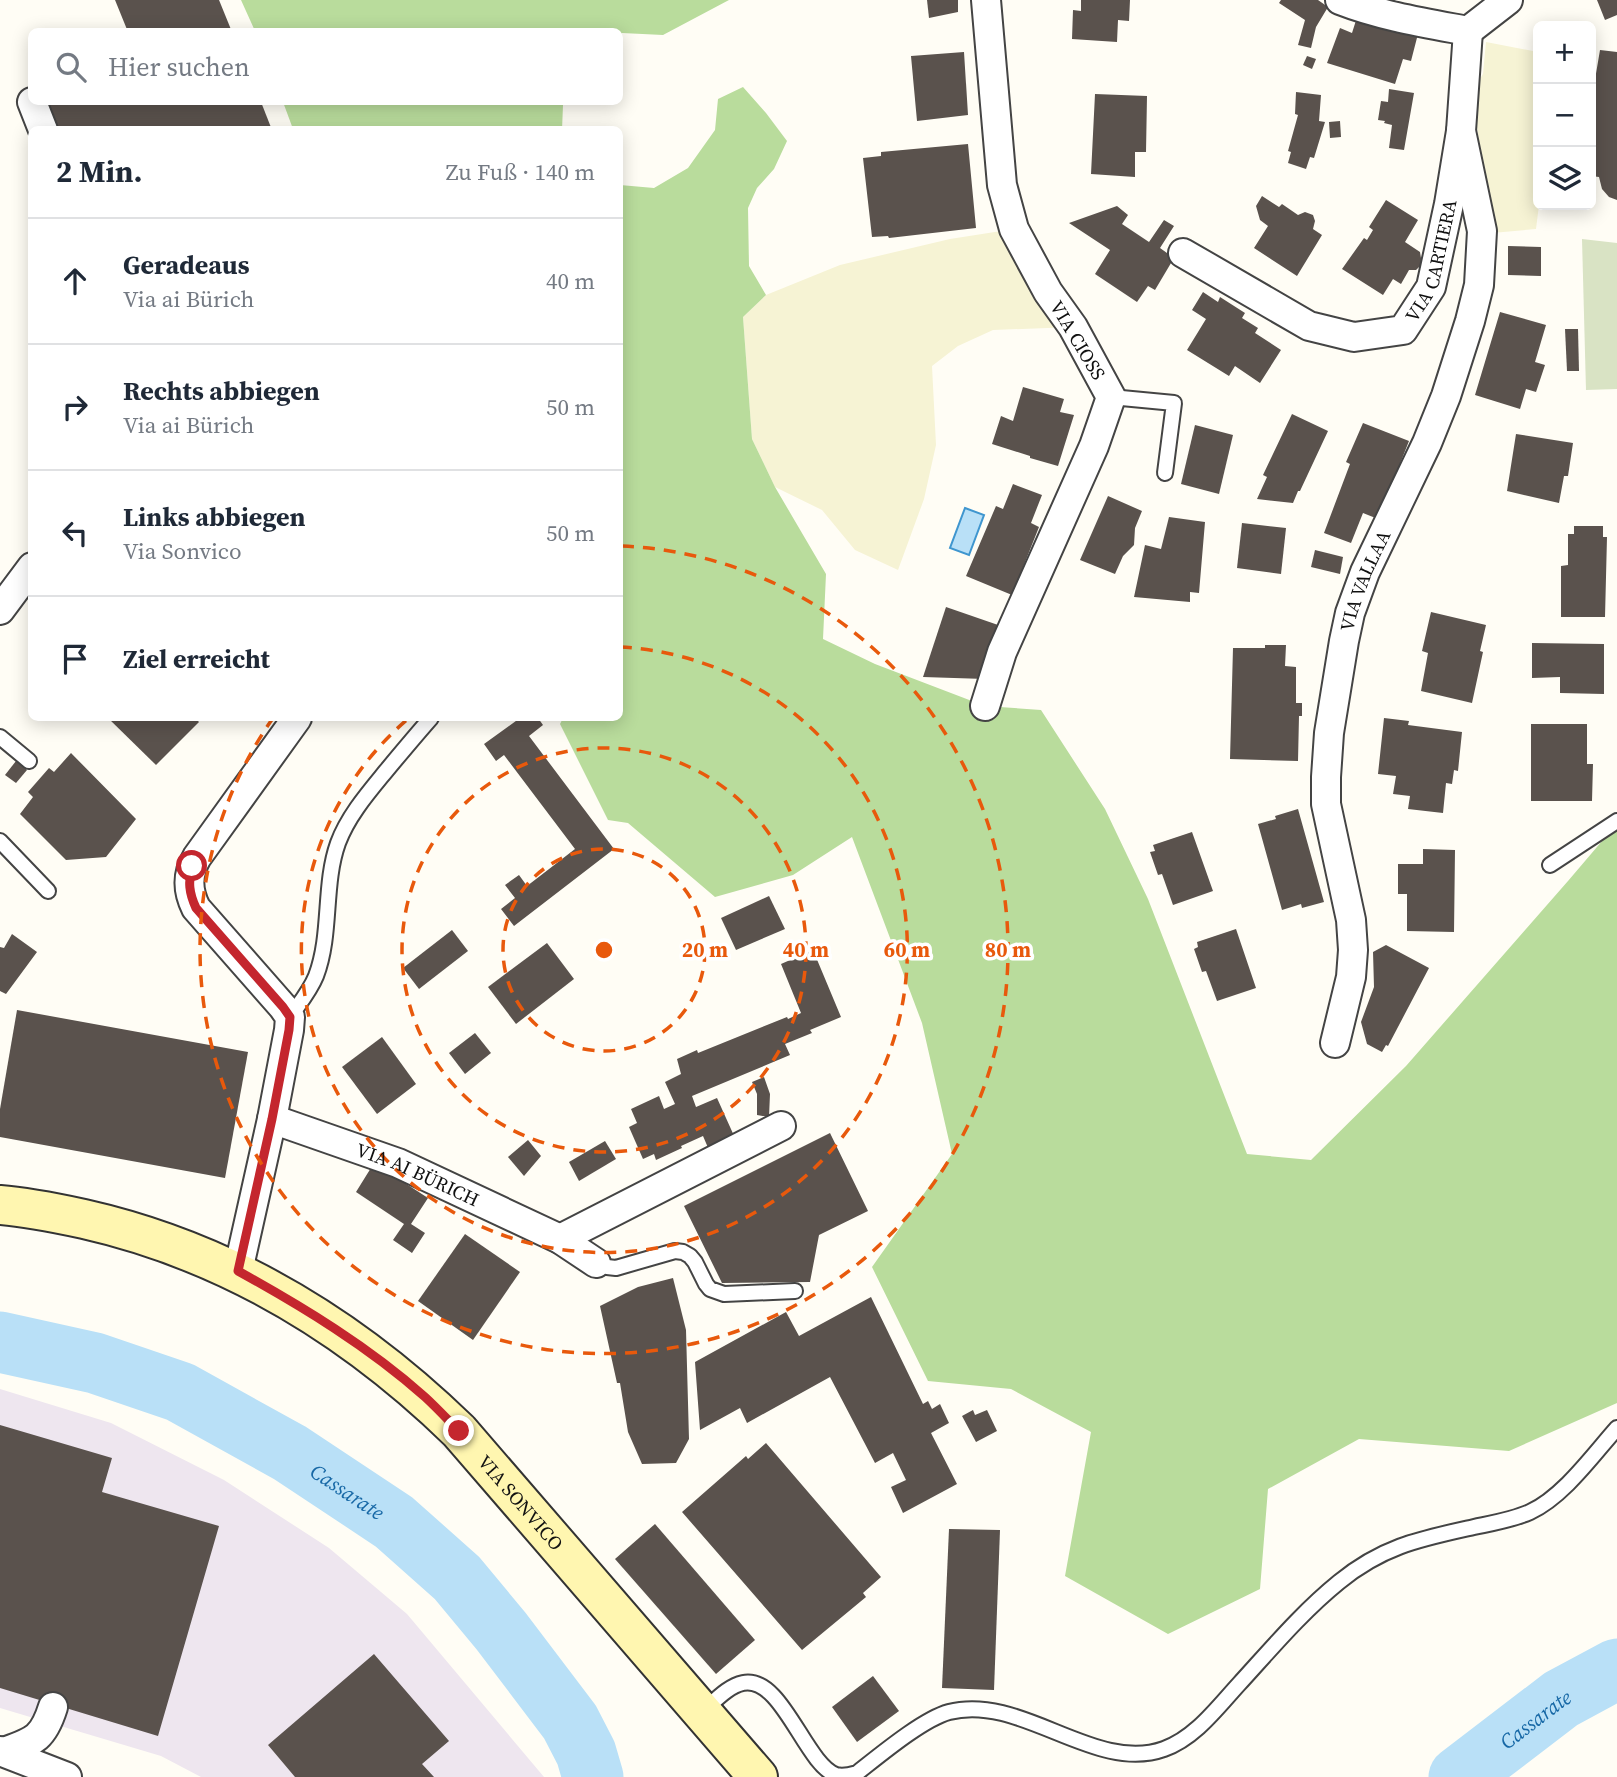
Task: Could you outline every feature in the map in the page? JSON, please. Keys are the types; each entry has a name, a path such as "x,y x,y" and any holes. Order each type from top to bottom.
{"street":[{"name":"VIA CIOSS","path":"985,706 1002,652 1094,446 1111,397 1014,229 1002,185 986,0"},
{"path":"1340,0 1374,12 1468,31 1508,0"},
{"name":"VIA CARTIERA","path":"1183,253 1309,326 1354,337 1403,330 1431,287 1461,131 1468,31"},
{"path":"33,105 41,126"},
{"name":"VIA VALLAA","path":"1335,1043 1351,977 1353,950 1351,920 1326,804 1329,733 1350,612 1365,572 1427,443 1446,396 1479,285 1482,231 1461,131"},
{"path":"4,594 28,571"},
{"path":"238,1271 272,1119 290,1017 196,908 189,888 192,866 197,857 295,721"},
{"name":"VIA AI BÜRICH","path":"272,1119 398,1163 560,1239 596,1263"},
{"path":"560,1239 781,1126"},
{"name":"VIA SONVICO","path":"0,1205 110,1225 200,1255 238,1271 282,1295 389,1368 459,1431 758,1777"},
{"path":"2,1751 31,1742 39,1735 50,1714"},
{"path":"2,1751 66,1777"}],"lane":[{"path":"1111,397 1174,404 1165,473"},
{"path":"290,1017 316,976 334,856 339,840 364,799 429,721"},
{"path":"0,737 29,761"},
{"path":"1550,865 1617,821"},
{"path":"0,841 48,891"},
{"path":"596,1263 615,1268 675,1251 690,1256 706,1284 716,1292 794,1292"},
{"path":"702,1712 741,1683 750,1682 760,1686 778,1701 815,1756 827,1770 837,1776 857,1773 913,1731 948,1712 965,1709 984,1709 1014,1716 1100,1748 1127,1754 1149,1753 1166,1748 1199,1727 1306,1612 1339,1582 1371,1559 1394,1547 1420,1539 1531,1512 1560,1491 1617,1428"}],"shaded area":[{"path":"1486,42 1533,51 1533,210 1538,210 1536,229 1492,233 1472,92 1483,74"},
{"path":"1014,229 1073,327 993,330 958,346 932,366 936,445 924,499 898,570 855,550 822,510 775,487 752,439 743,317 766,295 840,265 950,239"},
{"path":"0,1389 111,1423 224,1480 329,1548 407,1614 544,1777 201,1777 161,1756 0,1708"}],"green space":[{"path":"241,0 729,0 663,35 623,33 623,28 254,28"},
{"path":"743,87 787,141 774,169 757,188 748,208 749,266 766,295 743,317 752,439 775,487 826,574 823,639 875,664 985,706 1041,710 1105,809 1148,899 1247,1154 1311,1160 1406,1066 1617,826 1617,1403 1509,1451 1359,1439 1268,1489 1260,1589 1168,1634 1065,1576 1091,1432 1011,1389 928,1381 872,1267 952,1154 922,1023 852,837 793,875 715,897 628,823 608,820 560,724 562,721 623,721 623,185 654,188 688,168 715,130 718,99"},
{"path":"284,105 563,105 562,126 292,126"},
{"path":"1582,239 1617,243 1617,389 1586,390"}],"water":[{"path":"965,508 984,515 969,555 950,548"}],"building":[{"path":"115,0 219,0 230,28 126,28"},
{"path":"927,0 958,0 958,12 929,18"},
{"path":"1081,0 1130,0 1129,21 1118,20 1117,42 1072,39 1073,10 1081,11"},
{"path":"1281,0 1318,0 1328,7 1316,27 1311,48 1298,45 1305,20 1279,3"},
{"path":"1597,0 1617,0 1617,15 1605,20"},
{"path":"1359,11 1419,30 1411,61 1403,59 1395,84 1327,63 1340,28 1352,33"},
{"path":"1600,50 1617,52 1617,200 1609,197 1602,189 1599,177 1596,177 1596,74"},
{"path":"964,52 968,115 917,121 911,56"},
{"path":"1307,56 1316,59 1312,69 1303,65"},
{"path":"1389,89 1414,93 1404,150 1389,148 1392,125 1378,120 1381,101 1388,102"},
{"path":"1296,92 1321,95 1319,121 1325,122 1314,158 1310,157 1306,169 1288,163 1291,152 1288,151 1298,115 1295,114"},
{"path":"1095,94 1147,96 1146,152 1135,152 1135,177 1091,174"},
{"path":"48,105 262,105 270,126 53,126"},
{"path":"1340,121 1341,137 1330,138 1329,122"},
{"path":"968,144 976,228 889,238 872,237 863,158 881,156 881,152"},
{"path":"1262,196 1279,207 1282,204 1298,215 1305,212 1313,215 1313,229 1322,235 1297,276 1254,248 1268,226 1260,220 1256,206"},
{"path":"1386,200 1418,220 1405,242 1420,252 1422,264 1416,270 1409,270 1401,284 1393,279 1383,295 1342,269 1364,238 1367,240 1373,230 1369,227"},
{"path":"1117,206 1128,215 1122,224 1149,242 1164,220 1174,226 1160,248 1174,258 1155,290 1148,286 1137,302 1095,274 1110,250 1069,223"},
{"path":"1508,246 1541,247 1541,276 1508,275"},
{"path":"1203,292 1218,302 1220,297 1245,313 1242,318 1258,328 1255,333 1281,350 1260,383 1235,366 1229,376 1187,350 1206,319 1192,310"},
{"path":"1500,312 1546,325 1535,362 1545,365 1536,392 1526,389 1520,409 1475,395"},
{"path":"1565,329 1578,329 1579,371 1567,371"},
{"path":"1023,387 1064,399 1060,412 1074,415 1058,466 992,444 1001,416 1013,421"},
{"path":"1292,414 1328,431 1293,503 1257,499 1267,477 1263,475"},
{"path":"1363,423 1409,441 1378,519 1363,513 1351,543 1324,533 1350,464 1346,462"},
{"path":"1195,425 1233,435 1219,494 1181,484"},
{"path":"1516,434 1573,443 1568,476 1564,476 1559,503 1507,491"},
{"path":"1013,484 1042,495 1031,523 1039,527 1012,595 966,576 996,506 1003,509"},
{"path":"1108,496 1142,511 1135,528 1134,545 1123,556 1115,574 1080,560"},
{"path":"1169,517 1205,522 1199,593 1190,592 1190,602 1134,597 1145,545 1161,549"},
{"path":"1242,523 1286,528 1281,574 1237,568"},
{"path":"1574,526 1603,526 1603,537 1607,537 1605,617 1561,617 1561,566 1568,565 1568,534 1574,534"},
{"path":"1315,550 1343,557 1340,574 1311,567"},
{"path":"946,607 1001,626 985,679 923,677"},
{"path":"1431,612 1486,625 1472,703 1421,691 1428,653 1422,651"},
{"path":"1532,643 1604,644 1604,694 1560,693 1560,677 1532,678"},
{"path":"1265,645 1286,645 1285,666 1296,667 1296,703 1302,703 1298,761 1230,759 1233,648 1265,648"},
{"path":"1384,718 1409,721 1408,725 1462,732 1458,771 1454,770 1452,784 1446,783 1443,813 1408,809 1410,796 1393,794 1396,776 1378,774"},
{"path":"111,721 198,721 156,765"},
{"path":"516,721 540,721 543,725 529,736 614,849 514,926 501,909 515,898 505,885 519,875 527,886 575,849 504,755 496,761 484,744"},
{"path":"1531,724 1587,724 1587,764 1593,764 1592,801 1531,801"},
{"path":"71,753 136,819 106,857 66,860 20,814 33,797 28,792 49,768 54,772"},
{"path":"16,761 27,770 16,783 5,775"},
{"path":"1298,809 1324,902 1302,908 1301,904 1282,910 1258,824"},
{"path":"1192,832 1213,891 1173,905 1162,874 1158,875 1150,852 1155,851 1153,845"},
{"path":"1423,849 1455,850 1454,932 1407,931 1407,894 1398,894 1398,864 1423,864"},
{"path":"769,896 785,929 736,950 721,918"},
{"path":"1236,929 1256,988 1217,1001 1194,949 1198,947 1197,942"},
{"path":"452,930 468,951 419,989 403,968"},
{"path":"12,934 37,952 6,994 0,991 0,947 4,948"},
{"path":"547,943 574,979 516,1024 488,987"},
{"path":"1386,945 1429,968 1388,1046 1386,1045 1382,1052 1367,1044 1361,1022 1374,987 1373,952"},
{"path":"813,950 841,1017 785,1044 790,1055 692,1096 696,1107 717,1098 735,1138 709,1150 703,1136 656,1160 654,1154 643,1159 629,1127 637,1123 631,1109 659,1096 664,1109 675,1104 665,1082 681,1074 677,1059 801,1013 781,964"},
{"path":"17,1010 248,1052 225,1178 0,1137 0,1109"},
{"path":"475,1033 491,1053 465,1074 449,1053"},
{"path":"382,1037 416,1084 377,1114 342,1067"},
{"path":"764,1077 770,1094 769,1117 757,1115 757,1094 752,1082"},
{"path":"830,1133 868,1211 819,1235 810,1282 722,1283 684,1206"},
{"path":"528,1140 541,1156 524,1176 508,1157"},
{"path":"605,1141 616,1159 579,1181 569,1162"},
{"path":"374,1163 428,1198 411,1224 425,1233 412,1253 393,1240 404,1224 356,1192"},
{"path":"465,1234 520,1272 473,1340 418,1301"},
{"path":"673,1278 686,1330 689,1439 676,1463 642,1464 628,1432 620,1383 617,1383 600,1306 638,1287"},
{"path":"871,1297 923,1404 928,1401 932,1409 940,1404 949,1423 931,1433 957,1484 903,1513 891,1487 906,1480 893,1453 875,1463 830,1377 747,1423 740,1408 700,1430 695,1362 786,1312 799,1336"},
{"path":"973,1410 975,1415 987,1410 997,1431 976,1442 962,1416"},
{"path":"0,1425 112,1458 102,1492 219,1526 158,1736 0,1688"},
{"path":"766,1443 881,1577 863,1593 866,1597 802,1650 682,1512 746,1456 748,1459"},
{"path":"655,1524 755,1640 716,1674 615,1559"},
{"path":"949,1529 1000,1530 994,1690 942,1688"},
{"path":"374,1654 449,1741 422,1764 434,1777 295,1777 268,1745"},
{"path":"873,1676 899,1711 857,1742 832,1707"}],"waterway":[{"name":"Cassarate","path":"0,1342 95,1363 180,1392 290,1453 394,1522 457,1578 501,1631 570,1722 586,1753 593,1777"},
{"name":"Cassarate","path":"1459,1777 1561,1699 1617,1669"}],"route":[{"path":"192,866 189,888 196,908 290,1017 272,1119 238,1271 282,1295 389,1368 459,1431"}]}
